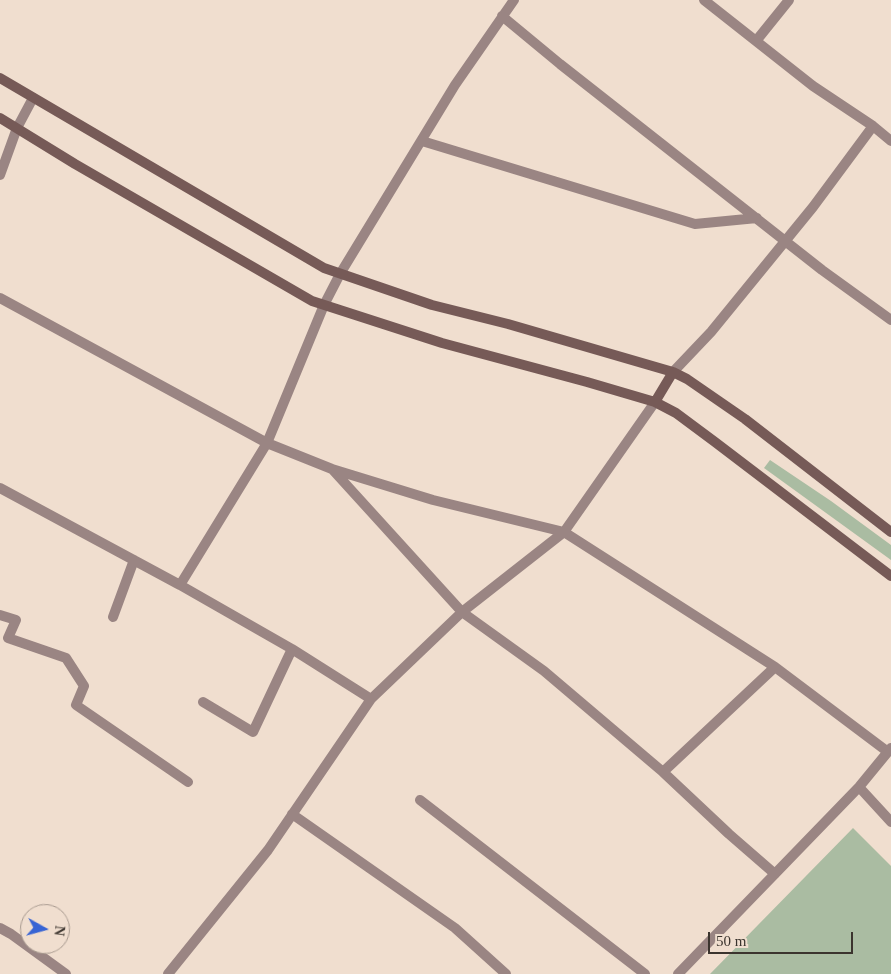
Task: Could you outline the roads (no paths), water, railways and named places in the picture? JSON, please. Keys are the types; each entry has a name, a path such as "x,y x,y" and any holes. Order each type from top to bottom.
{"main road":[{"path":"0,78 324,268 432,305 508,324 673,372 687,379 745,419 891,532"},
{"path":"0,118 75,164 312,301 442,343 655,402 676,413 891,576"},
{"path":"655,402 673,372"}],"street":[{"path":"180,585 267,442 324,305 340,274 455,85 514,0"},
{"path":"704,0 813,86 891,140"},
{"path":"756,41 789,0"},
{"path":"502,16 785,241 891,320"},
{"path":"0,175 17,128 33,98"},
{"path":"673,372 711,332 813,207 873,126"},
{"path":"422,141 695,224 757,218"},
{"path":"0,298 267,442 332,469 433,500 564,532 775,668 889,750 858,787 678,974"},
{"path":"168,974 268,850 371,699 462,612 564,532 655,402"},
{"path":"332,469 462,612 544,671 663,772 729,834 776,874"},
{"path":"0,488 180,585 292,649 371,699"},
{"path":"113,617 134,560"},
{"path":"0,616 16,620 8,638 66,658 84,686 76,705 188,782"},
{"path":"203,702 253,732 292,649"},
{"path":"663,772 775,668"},
{"path":"858,787 891,822"},
{"path":"420,800 645,974"},
{"path":"292,814 455,928 506,974"},
{"path":"0,928 66,974"}]}
